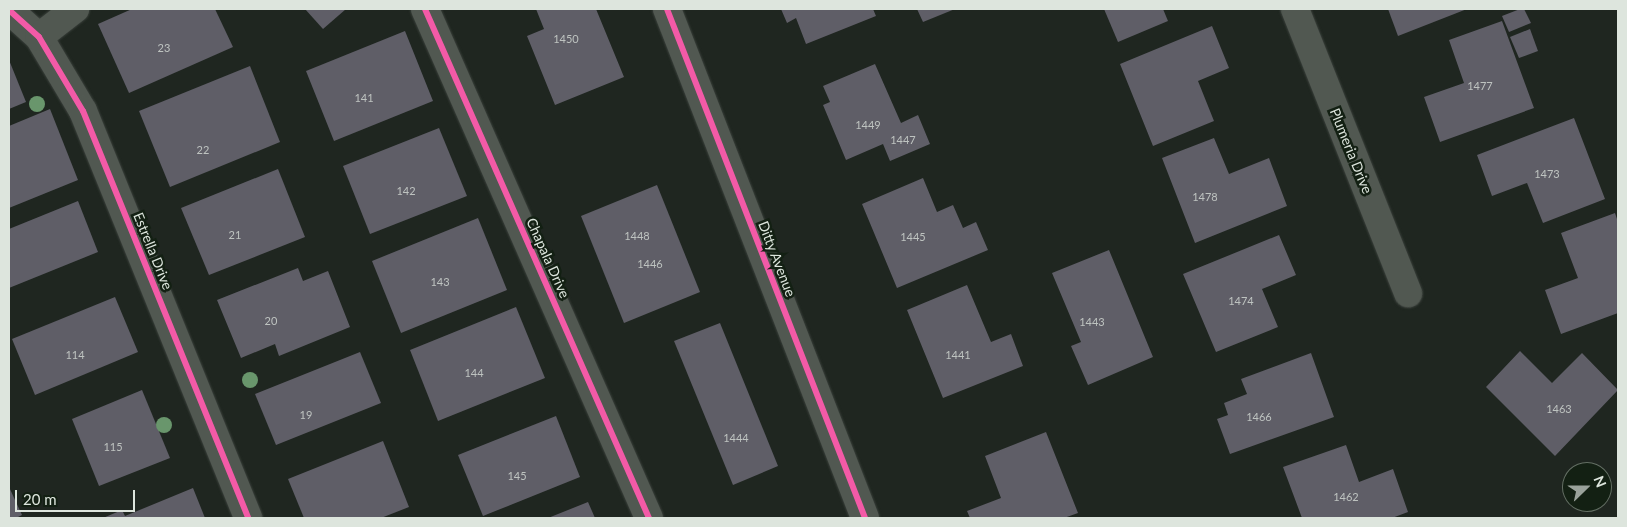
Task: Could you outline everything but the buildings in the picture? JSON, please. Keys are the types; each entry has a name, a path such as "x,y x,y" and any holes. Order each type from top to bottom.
{"street":[{"path":"39,37 75,9"},
{"name":"Chapala Drive","path":"425,9 649,518"},
{"name":"Ditty Avenue","path":"667,9 865,518"},
{"name":"Plumeria Drive","path":"1295,9 1408,293"},
{"name":"Estrella Drive","path":"9,10 39,37 83,111 248,518"}],"cycle path":[{"path":"425,9 649,518"},
{"path":"667,9 865,518"},
{"path":"9,10 39,37 83,111 248,518"}]}
